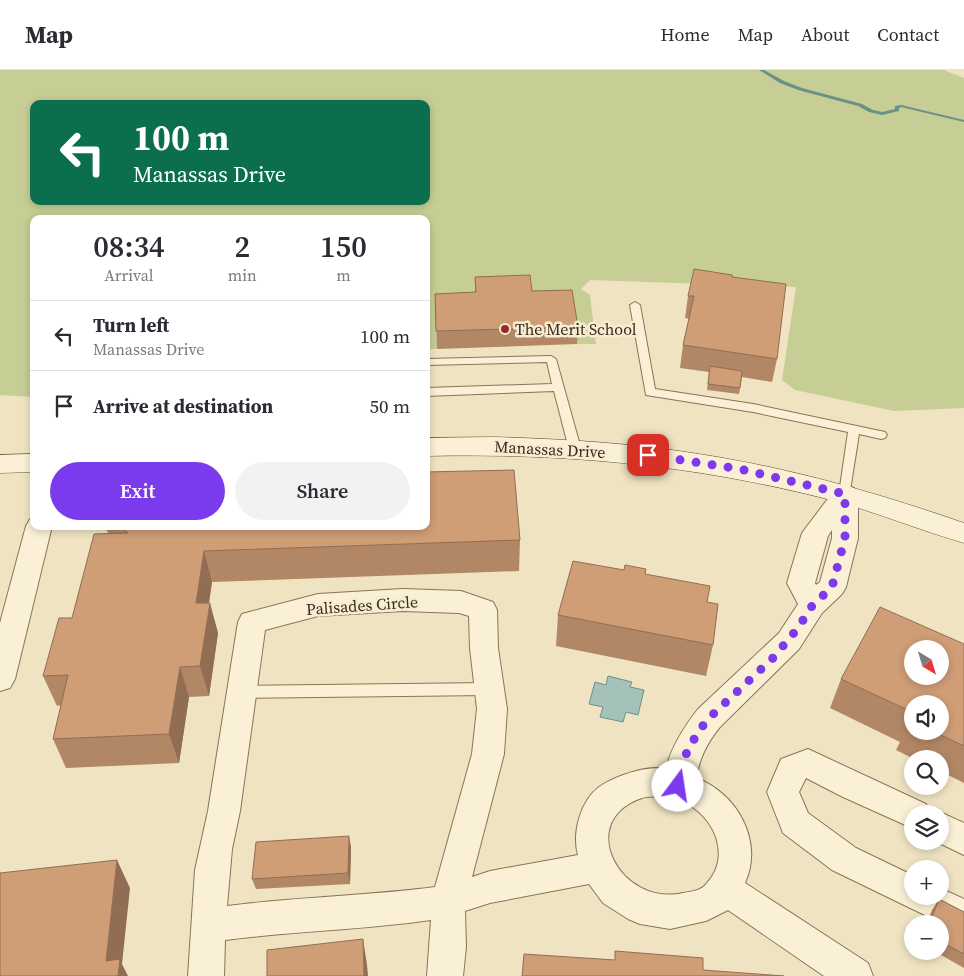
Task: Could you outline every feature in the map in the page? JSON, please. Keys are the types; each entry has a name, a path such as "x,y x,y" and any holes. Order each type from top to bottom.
{"main road":[{"name":"Manassas Drive","path":"430,447 514,446 667,457 740,469 845,494 964,533"},
{"path":"0,464 30,463"}],"street":[{"path":"678,786 684,758 698,732 725,702 789,641 812,606 832,587 845,538 845,494"},
{"path":"0,679 39,530"},
{"name":"Palisades Circle","path":"206,976 216,835 224,811 252,622 318,605 403,600 461,602 483,610 484,648 492,709 488,754 448,901 448,947 445,976"},
{"path":"904,810 854,787 808,762 792,769 783,792 795,823 844,859 904,888"},
{"path":"661,782 678,786 704,797 720,812 731,831 736,851 734,871 724,889 709,903 690,912 668,914 645,910 624,900 607,884 596,866 591,845 593,824 603,806 619,792 639,784 661,782"},
{"path":"949,832 964,840"},
{"path":"209,925 272,917 386,910 448,901 490,887 596,866"},
{"path":"724,889 855,976"},
{"path":"939,905 964,917"}],"lane":[{"path":"635,305 650,392 753,408 881,435"},
{"path":"430,362 551,359 575,449"},
{"path":"430,392 558,387"},
{"path":"845,494 854,429"},
{"path":"243,692 490,689"}],"green space":[{"path":"0,70 944,70 964,78 964,408 894,411 795,390 782,380 796,287 590,280 581,289 590,295 596,344 577,344 571,307 436,311 437,349 430,349 430,215 30,215 30,397 0,395"}],"water":[{"path":"608,676 632,682 630,687 644,690 638,715 626,712 623,722 600,717 603,707 589,704 595,682 606,685"}],"building":[{"path":"694,269 732,275 732,277 786,284 777,359 683,345 694,296 688,296"},
{"path":"530,275 532,291 572,290 578,327 436,331 435,294 476,292 475,277"},
{"path":"710,366 742,371 740,388 708,384"},
{"path":"514,470 520,540 204,551 196,603 210,603 200,666 180,667 169,734 53,739 68,675 43,676 59,618 72,618 94,534 128,533 125,530 430,530 430,472"},
{"path":"573,561 624,570 625,565 646,569 645,574 710,586 707,602 718,604 713,645 558,615"},
{"path":"880,607 964,644 964,746 949,739 949,695 904,695 904,708 841,679"},
{"path":"349,836 348,873 252,879 256,842"},
{"path":"117,860 106,961 120,959 118,976 0,976 0,873"},
{"path":"949,904 964,912 964,954 949,946 949,915 933,915 937,905"},
{"path":"363,939 364,976 267,976 267,950"},
{"path":"615,951 703,958 703,970 784,976 522,976 524,954 615,960"}],"waterway":[{"path":"761,70 782,82 800,89 860,105 882,114 897,110 897,107 901,106 964,121"}],"place":[{"name":"The Merit School","path":"505,329"}],"route":[{"path":"648,455 740,469 845,494 845,538 832,587 812,606 789,641 709,718 698,732 684,758 678,786"}]}
